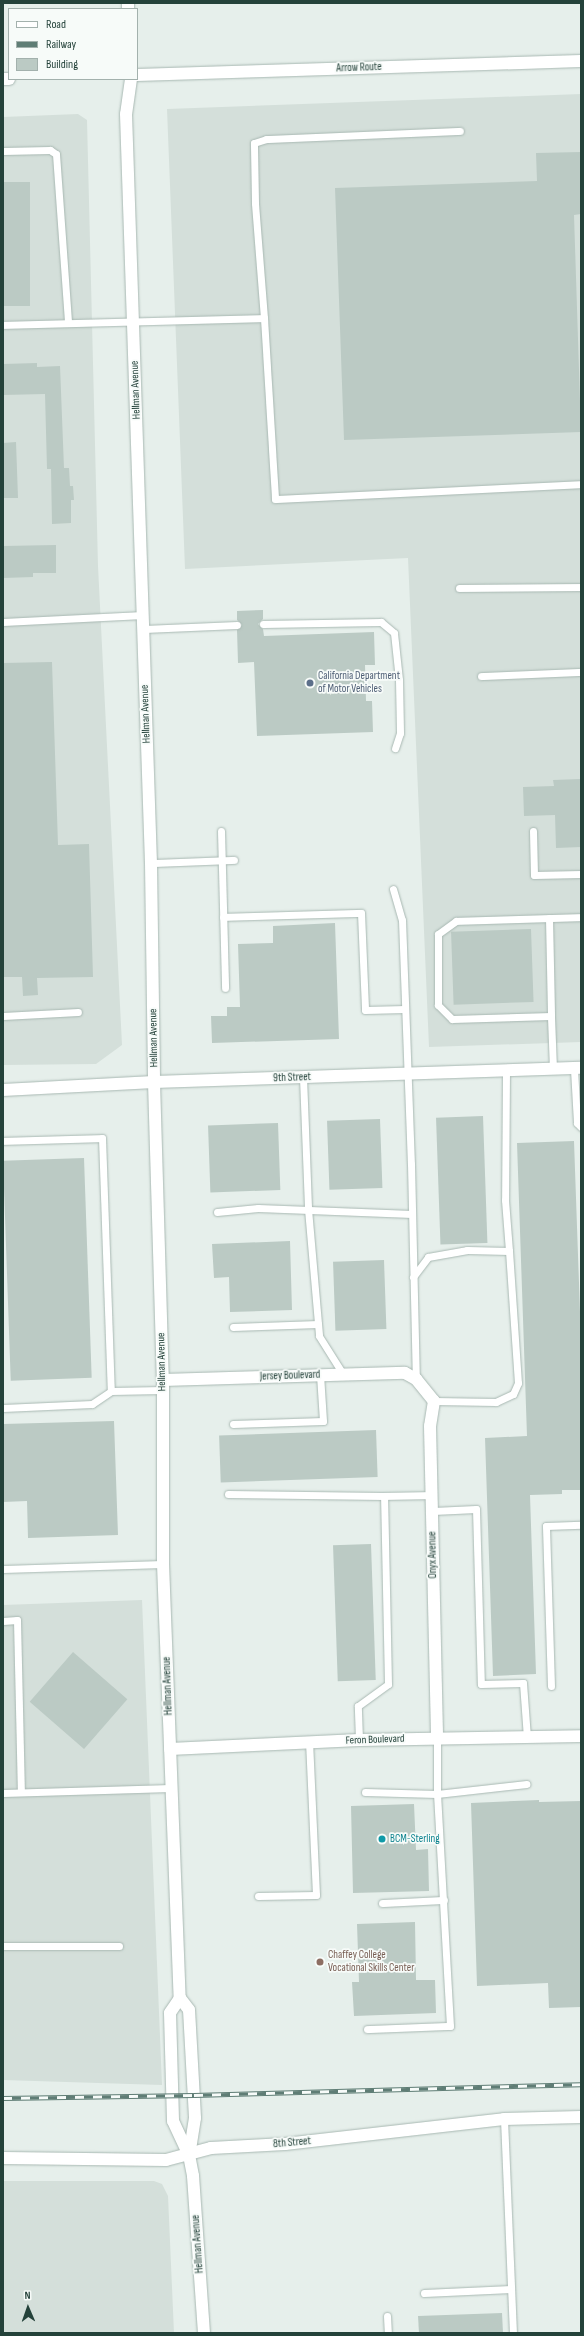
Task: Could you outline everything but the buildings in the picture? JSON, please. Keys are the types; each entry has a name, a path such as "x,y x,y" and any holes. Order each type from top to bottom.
{"street":[{"name":"Arrow Route","path":"138,75 581,61"},
{"name":"Hellman Avenue","path":"131,80 126,114 151,863 154,1082 163,1385 163,1564 180,1998 189,2010 195,2111 189,2155"},
{"name":"9th Street","path":"3,1090 154,1082 578,1068"},
{"name":"Jersey Boulevard","path":"163,1385 343,1374 405,1373 416,1379"},
{"path":"416,1379 434,1401"},
{"name":"Onyx Avenue","path":"434,1401 430,1426 436,1738"},
{"name":"Feron Boulevard","path":"170,1749 359,1740 581,1736"},
{"name":"Hellman Avenue","path":"180,1998 170,2013 173,2121 189,2155 193,2176 204,2333"},
{"name":"8th Street","path":"3,2158 166,2160 211,2148 286,2144 504,2120 581,2117"}],"lane":[{"path":"460,131 266,139 254,143 255,203 264,318 275,499 581,484"},
{"path":"3,151 50,150 56,154 68,323"},
{"path":"3,325 264,318"},
{"path":"459,588 581,587"},
{"path":"3,622 143,616"},
{"path":"263,624 381,622 394,633 399,680 400,734 395,748"},
{"path":"144,628 237,625"},
{"path":"482,676 581,672"},
{"path":"533,830 534,875 581,874"},
{"path":"221,831 225,988"},
{"path":"151,863 234,860"},
{"path":"393,889 402,920 416,1379"},
{"path":"223,917 361,913 364,1010 405,1009"},
{"path":"551,1016 452,1019 438,1005 438,934 456,921 581,917"},
{"path":"550,918 553,1069"},
{"path":"3,1016 78,1012"},
{"path":"578,1068 577,1123 581,1127"},
{"path":"434,1401 496,1402 513,1394 518,1382 505,1200 506,1071"},
{"path":"303,1077 308,1209 319,1336 343,1374"},
{"path":"3,1141 102,1138 111,1392"},
{"path":"217,1212 258,1208 412,1214"},
{"path":"413,1277 428,1257 467,1250 509,1250"},
{"path":"233,1327 318,1324"},
{"path":"233,1424 323,1420 320,1375"},
{"path":"3,1408 92,1404 111,1392 163,1385"},
{"path":"228,1494 384,1496 432,1495"},
{"path":"359,1740 358,1706 388,1684 384,1496"},
{"path":"432,1511 476,1508 481,1684 523,1683 527,1738"},
{"path":"551,1686 546,1526 581,1525"},
{"path":"3,1569 163,1564"},
{"path":"3,1621 17,1620 21,1792"},
{"path":"367,2029 450,2026 437,1794 436,1738"},
{"path":"258,1896 316,1895 310,1742"},
{"path":"365,1792 437,1794 526,1784"},
{"path":"3,1793 171,1788"},
{"path":"382,1903 444,1900"},
{"path":"3,1946 119,1946"},
{"path":"504,2120 513,2333"},
{"path":"424,2293 511,2289"},
{"path":"387,2316 388,2333"}],"shaded area":[{"path":"581,94 581,1042 429,1047 408,558 185,569 167,109"},
{"path":"78,114 87,120 98,566 122,1045 96,1064 3,1065 3,117"},
{"path":"142,1600 162,2085 3,2080 3,1605"},
{"path":"3,2181 154,2181 162,2184 168,2196 174,2333 3,2333"}],"railway":[{"path":"3,2098 194,2095 581,2084"}],"place":[{"name":"California Department of Motor Vehicles","path":"310,683"},
{"name":"BCM-Sterling","path":"382,1839"},
{"name":"Chaffey College Vocational Skills Center","path":"320,1962"}]}
